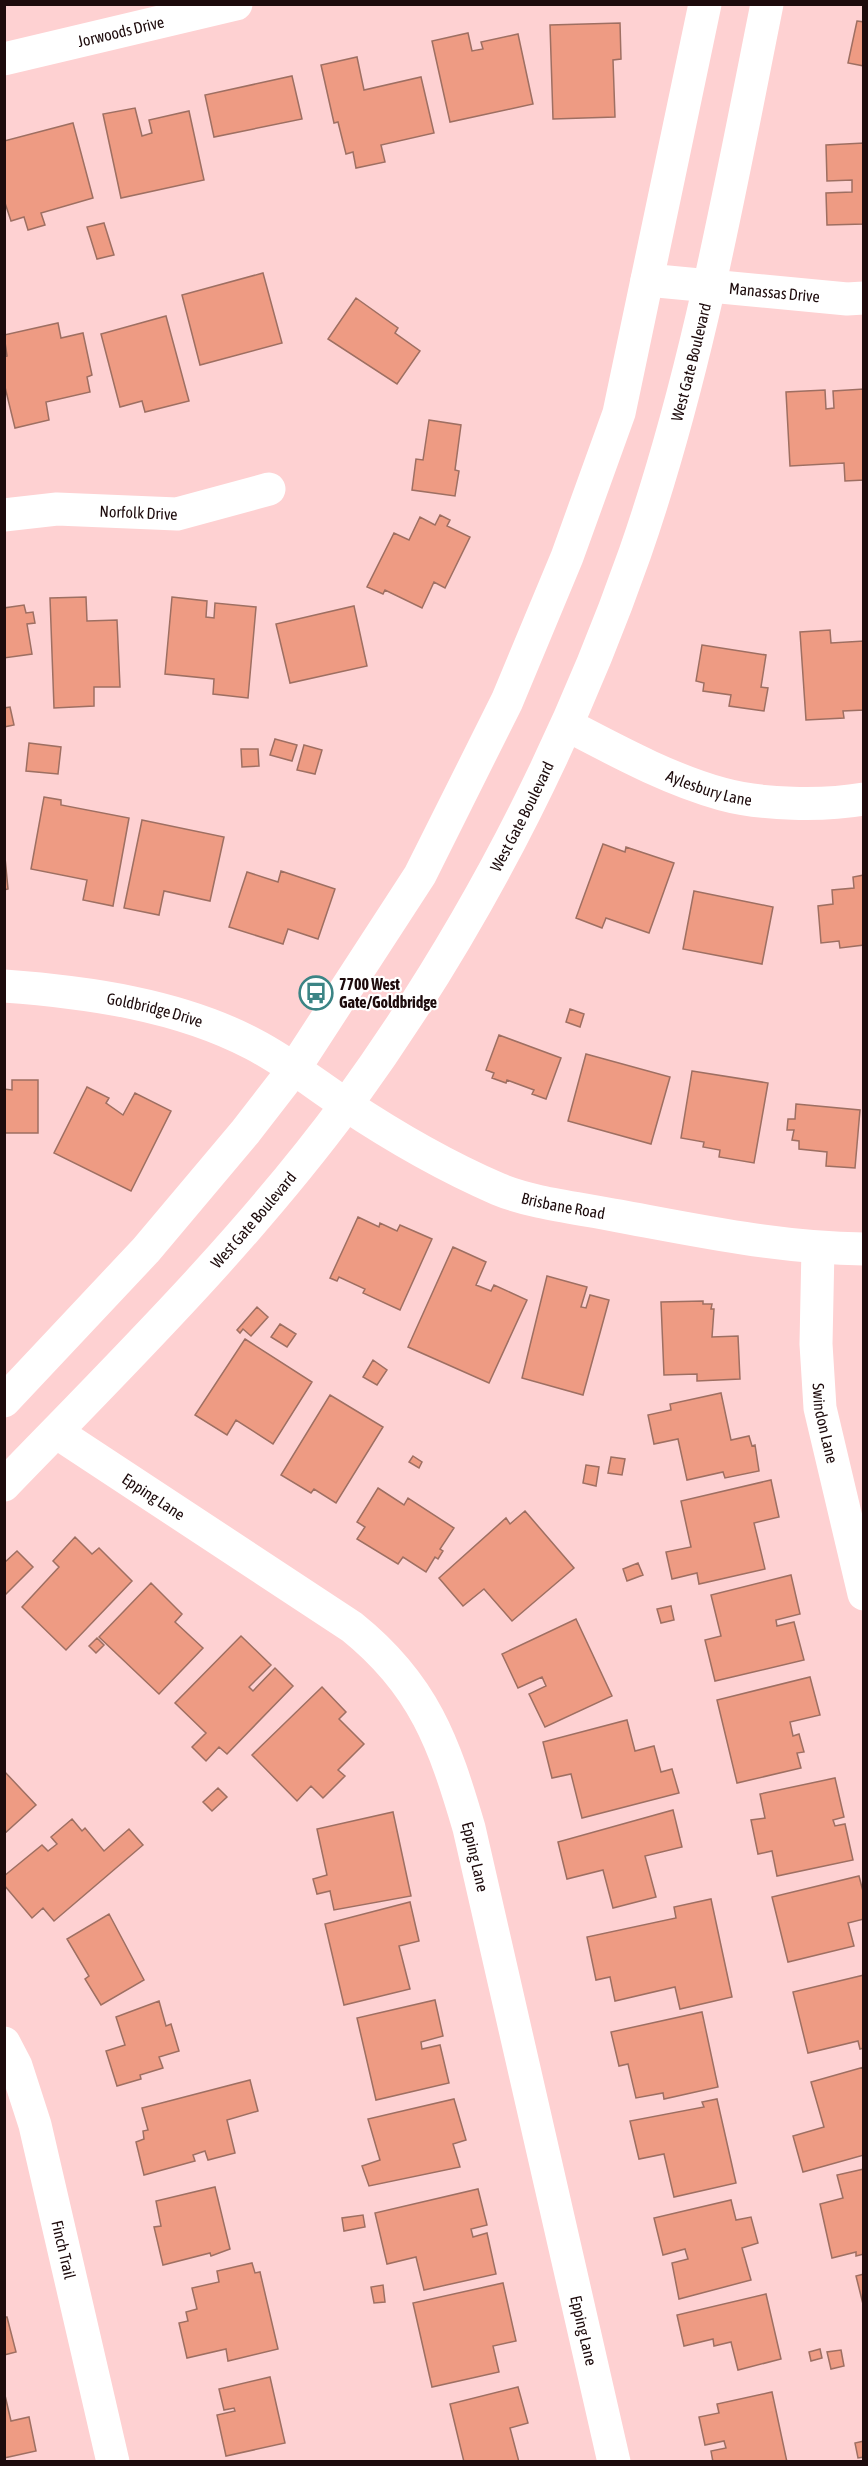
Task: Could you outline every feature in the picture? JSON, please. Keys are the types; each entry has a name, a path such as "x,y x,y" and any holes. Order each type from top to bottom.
{"street":[{"name":"Jorwoods Drive","path":"4,59 236,4"},
{"path":"4,1401 145,1251 205,1182 294,1069 420,875 507,701 567,557 619,413 705,4"},
{"name":"West Gate Boulevard","path":"4,1485 230,1250 346,1105 462,928 523,819 567,725 635,552 673,427 710,287 767,4"},
{"name":"Manassas Drive","path":"647,280 847,299 864,298"},
{"name":"Norfolk Drive","path":"4,515 57,509 177,514 269,489"},
{"name":"Aylesbury Lane","path":"567,725 644,765 723,795 787,803 864,799"},
{"name":"Goldbridge Drive","path":"4,986 58,990 132,1004 195,1020 252,1043 294,1069"},
{"name":"Brisbane Road","path":"294,1069 346,1105 436,1159 500,1190 594,1211 741,1238 818,1248 864,1249"},
{"name":"Swindon Lane","path":"818,1248 816,1344 820,1408 864,1594"},
{"name":"Epping Lane","path":"56,1432 352,1627 377,1648 404,1678 423,1705 439,1735 469,1828 614,2462"},
{"name":"Finch Trail","path":"4,2043 16,2066 35,2125 113,2462"}],"building":[{"path":"857,21 864,22 864,66 848,63"},
{"path":"620,23 621,59 613,60 615,117 553,119 550,25"},
{"path":"468,33 472,51 483,49 481,42 518,34 533,104 450,122 432,41"},
{"path":"357,57 364,90 421,77 434,133 381,145 385,162 356,168 353,152 346,154 338,122 334,123 321,65"},
{"path":"292,76 302,119 214,137 205,95"},
{"path":"135,108 142,136 152,133 149,120 189,111 204,180 121,198 103,114"},
{"path":"73,123 93,198 41,213 45,225 28,230 24,217 11,221 4,200 4,141"},
{"path":"864,143 864,224 827,225 826,193 852,192 852,180 827,181 826,145"},
{"path":"104,223 114,255 97,259 87,227"},
{"path":"263,273 282,343 200,365 182,295"},
{"path":"356,298 398,328 395,333 420,351 397,384 328,339"},
{"path":"166,316 189,401 145,412 142,401 120,407 101,334"},
{"path":"58,323 61,338 83,333 92,375 87,377 90,392 46,402 49,420 15,428 4,383 4,357 7,356 4,335"},
{"path":"864,389 864,480 845,481 844,463 790,466 786,392 825,390 826,409 834,408 833,391"},
{"path":"429,420 461,425 455,470 459,471 455,496 412,490 416,459 423,460"},
{"path":"440,515 450,520 447,526 470,537 445,588 434,582 422,608 385,590 383,594 367,587 394,533 409,540 420,517 435,525"},
{"path":"86,597 87,621 117,620 120,687 94,687 94,706 54,708 50,598"},
{"path":"172,597 207,601 206,617 214,618 215,603 256,607 248,698 213,694 214,679 165,674"},
{"path":"24,605 26,613 33,612 35,623 27,624 32,654 4,658 4,608"},
{"path":"354,606 367,666 290,683 276,624"},
{"path":"830,630 831,643 864,641 864,710 843,711 844,718 806,720 800,632"},
{"path":"702,645 766,655 761,687 768,688 764,711 729,706 731,695 703,691 704,683 696,681"},
{"path":"10,707 14,725 4,727 4,708"},
{"path":"275,739 297,745 292,761 270,755"},
{"path":"29,743 61,747 58,774 26,771"},
{"path":"304,745 322,750 315,774 297,770"},
{"path":"241,749 258,749 259,766 242,767"},
{"path":"44,797 61,800 61,805 129,818 113,906 83,900 87,880 31,869"},
{"path":"142,820 224,837 210,901 164,891 159,915 124,908"},
{"path":"603,844 625,852 626,847 674,863 649,933 606,918 602,928 576,918"},
{"path":"4,847 8,889 4,890"},
{"path":"281,871 335,889 318,939 288,929 283,944 229,927 247,872 278,882"},
{"path":"864,875 864,945 840,948 839,941 821,943 818,906 833,904 832,890 854,888 853,877"},
{"path":"694,891 773,907 762,964 683,949"},
{"path":"570,1009 584,1014 580,1027 566,1022"},
{"path":"499,1035 561,1058 546,1099 532,1094 534,1090 507,1080 506,1083 492,1078 494,1073 486,1070"},
{"path":"586,1054 670,1077 651,1144 568,1121"},
{"path":"692,1071 768,1083 754,1163 719,1157 720,1150 703,1147 704,1142 681,1138"},
{"path":"12,1080 38,1080 38,1133 4,1133 4,1089 12,1090"},
{"path":"87,1087 109,1098 106,1103 123,1115 135,1093 171,1111 131,1191 54,1153"},
{"path":"796,1104 860,1110 855,1168 826,1166 827,1152 799,1149 799,1141 792,1140 794,1130 787,1130 788,1119 795,1119"},
{"path":"358,1217 379,1227 380,1223 397,1231 400,1225 432,1239 400,1310 363,1293 365,1289 339,1277 337,1281 330,1278"},
{"path":"453,1247 486,1262 476,1285 491,1291 494,1285 527,1300 489,1383 408,1347"},
{"path":"547,1276 587,1287 581,1307 586,1308 590,1295 609,1300 583,1395 522,1378"},
{"path":"703,1301 703,1304 712,1304 711,1309 714,1309 712,1337 738,1336 740,1379 697,1381 697,1374 664,1375 661,1302"},
{"path":"257,1307 268,1317 251,1336 243,1329 240,1333 237,1330"},
{"path":"280,1324 296,1334 287,1347 271,1337"},
{"path":"245,1339 312,1382 273,1444 236,1420 227,1435 195,1415"},
{"path":"373,1360 387,1370 377,1385 363,1377"},
{"path":"721,1393 731,1440 749,1436 752,1446 755,1445 759,1471 725,1478 723,1472 687,1480 678,1439 654,1444 648,1415 671,1410 670,1404"},
{"path":"330,1395 383,1427 336,1503 314,1489 311,1493 281,1475"},
{"path":"413,1456 422,1462 419,1468 409,1462"},
{"path":"611,1457 625,1459 622,1475 608,1473"},
{"path":"586,1465 599,1467 596,1486 583,1483"},
{"path":"771,1480 779,1517 754,1523 765,1569 699,1584 697,1573 672,1579 666,1552 691,1547 681,1501"},
{"path":"378,1488 404,1505 408,1498 454,1528 440,1549 443,1551 438,1559 435,1557 426,1572 403,1557 398,1564 357,1539 365,1527 357,1522"},
{"path":"525,1511 574,1568 512,1621 484,1589 463,1606 439,1578 506,1518 510,1524"},
{"path":"75,1537 92,1554 99,1548 132,1581 66,1650 22,1607 59,1567 53,1561"},
{"path":"17,1551 33,1567 4,1596 4,1563"},
{"path":"638,1563 643,1575 627,1581 623,1569"},
{"path":"791,1575 800,1614 776,1620 777,1626 794,1622 804,1660 715,1681 705,1640 721,1636 711,1595"},
{"path":"151,1583 182,1614 175,1622 203,1648 159,1694 99,1637"},
{"path":"671,1606 674,1620 661,1623 657,1609"},
{"path":"576,1619 612,1696 545,1727 529,1694 546,1686 542,1677 518,1688 502,1654"},
{"path":"241,1636 271,1665 249,1687 253,1691 275,1668 293,1686 227,1754 219,1747 206,1761 192,1747 206,1733 175,1703"},
{"path":"97,1638 104,1645 96,1653 89,1646"},
{"path":"810,1677 820,1715 790,1722 793,1736 799,1734 804,1752 797,1753 801,1768 737,1783 717,1700"},
{"path":"322,1687 346,1712 339,1719 364,1744 338,1770 345,1776 323,1798 311,1786 297,1801 252,1755"},
{"path":"627,1720 635,1751 654,1746 661,1772 672,1769 679,1793 582,1818 571,1774 552,1778 543,1742"},
{"path":"4,1771 36,1805 4,1834"},
{"path":"835,1778 844,1817 833,1820 835,1826 845,1824 853,1860 777,1876 772,1851 758,1854 751,1820 765,1818 760,1794"},
{"path":"218,1788 227,1797 212,1811 203,1802"},
{"path":"673,1810 682,1847 645,1856 656,1897 613,1908 603,1870 567,1879 558,1842"},
{"path":"393,1812 411,1896 334,1910 330,1891 317,1894 313,1879 327,1875 317,1829"},
{"path":"72,1819 82,1831 85,1828 104,1851 129,1829 143,1845 54,1921 43,1908 32,1918 4,1885 4,1876 42,1845 48,1851 57,1844 51,1837"},
{"path":"859,1876 864,1895 864,1919 848,1923 854,1946 788,1962 772,1897"},
{"path":"711,1899 732,1997 680,2009 675,1987 615,2001 610,1977 596,1980 587,1937 676,1918 674,1907"},
{"path":"410,1902 419,1941 399,1946 410,1989 344,2005 325,1924"},
{"path":"109,1914 144,1980 101,2005 85,1979 89,1976 67,1939"},
{"path":"864,1975 864,2048 860,2049 858,2041 808,2053 793,1992"},
{"path":"435,2000 443,2036 421,2042 422,2049 440,2045 449,2083 376,2100 357,2018"},
{"path":"159,2001 166,2026 171,2024 179,2051 159,2057 163,2068 140,2075 141,2079 117,2086 106,2051 125,2045 116,2017"},
{"path":"702,2012 718,2087 664,2099 663,2093 636,2098 628,2064 619,2066 611,2032"},
{"path":"864,2067 864,2155 803,2172 793,2136 824,2127 811,2082"},
{"path":"250,2080 258,2111 227,2120 235,2153 208,2160 205,2151 193,2155 195,2161 144,2175 136,2142 144,2139 143,2131 148,2130 142,2108"},
{"path":"454,2099 466,2140 453,2144 460,2167 369,2186 362,2166 380,2160 368,2119"},
{"path":"717,2099 736,2183 674,2197 664,2154 639,2159 630,2121 704,2107 702,2102"},
{"path":"864,2169 864,2254 856,2256 856,2252 832,2258 820,2204 843,2198 837,2175"},
{"path":"215,2187 230,2249 211,2256 210,2253 163,2265 154,2227 161,2226 156,2201"},
{"path":"478,2189 487,2225 471,2229 473,2237 487,2233 496,2274 424,2290 416,2257 387,2264 375,2213"},
{"path":"731,2200 736,2220 751,2217 758,2243 742,2248 751,2280 679,2299 672,2263 688,2259 685,2249 663,2255 654,2218"},
{"path":"363,2215 365,2227 344,2231 342,2218"},
{"path":"252,2263 255,2273 260,2272 278,2349 228,2361 226,2349 187,2358 179,2323 188,2321 186,2312 197,2309 192,2288 219,2282 217,2271"},
{"path":"864,2274 864,2308 856,2276"},
{"path":"503,2283 516,2341 493,2346 499,2372 432,2387 413,2303"},
{"path":"383,2285 385,2302 374,2303 371,2287"},
{"path":"766,2294 781,2359 738,2370 731,2342 714,2346 713,2339 684,2346 677,2315"},
{"path":"4,2317 7,2317 16,2352 4,2355"},
{"path":"820,2349 822,2358 811,2361 809,2352"},
{"path":"841,2350 844,2366 831,2369 827,2352"},
{"path":"270,2377 285,2443 226,2456 217,2415 235,2411 234,2408 224,2410 219,2389"},
{"path":"518,2387 528,2423 510,2428 519,2462 464,2462 450,2404"},
{"path":"4,2391 11,2421 29,2417 36,2451 4,2458"},
{"path":"772,2392 787,2462 713,2462 711,2451 726,2448 724,2441 705,2445 699,2417 719,2413 717,2404"},
{"path":"864,2441 864,2457 858,2458 855,2443"}],"place":[{"name":"7700 West Gate/Goldbridge","path":"316,993"}]}
